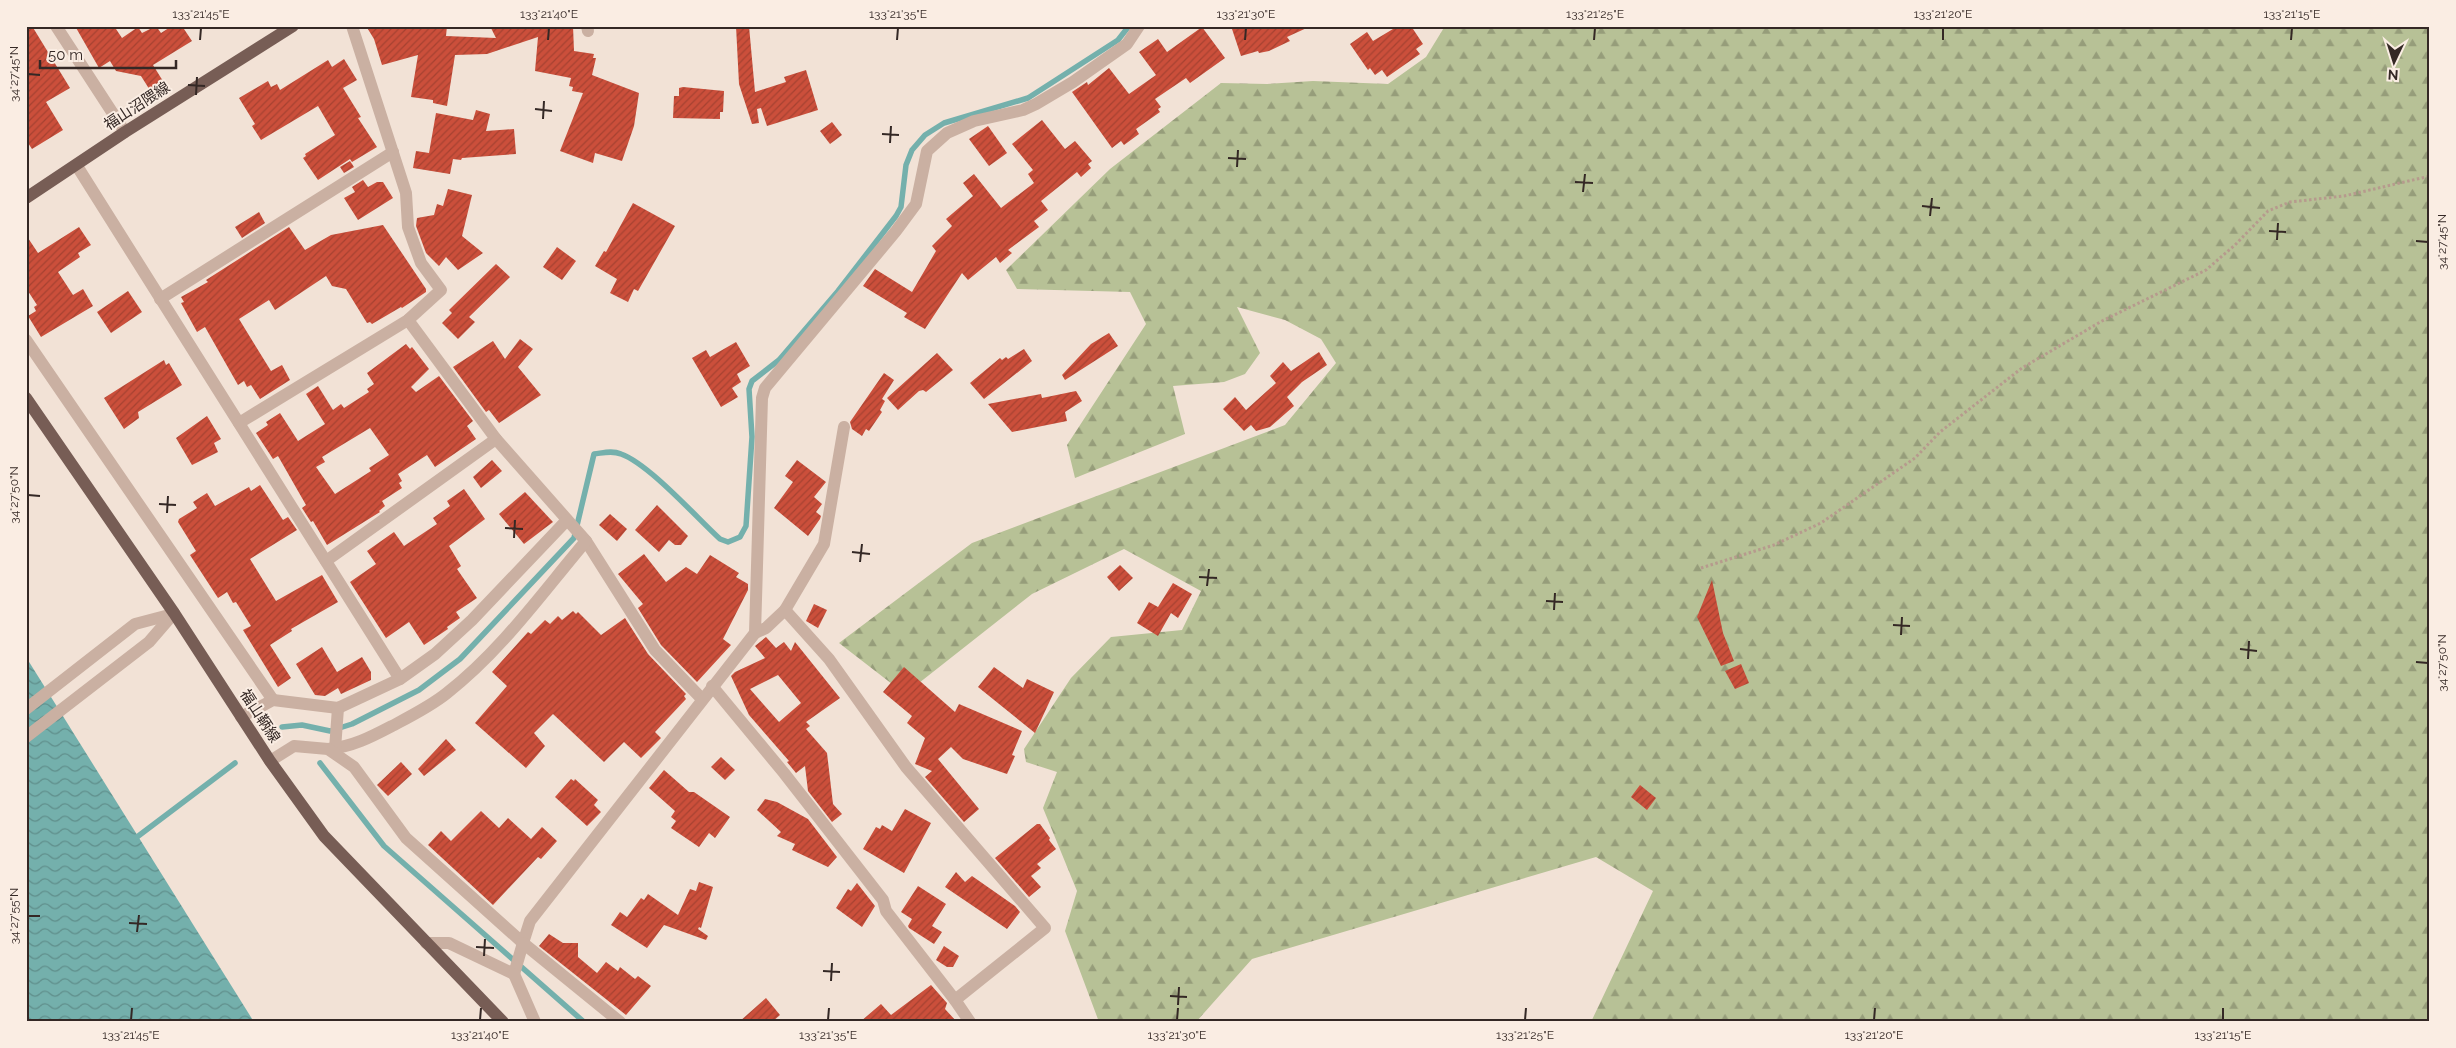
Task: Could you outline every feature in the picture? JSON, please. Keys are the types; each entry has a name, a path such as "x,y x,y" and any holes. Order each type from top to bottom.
{"main road":[{"name":"福山沼隈線","path":"26,198 77,166 125,132 293,26"},
{"name":"福山鞆線","path":"26,398 174,613 270,761 324,836 503,1022"}],"street":[{"path":"56,26 125,132"},
{"path":"238,423 408,320 441,290 421,263 408,227 406,194 352,26"},
{"path":"755,633 762,398 765,388 896,231 916,204 927,151 947,133 974,121 1022,110 1036,104 1073,82 1127,44 1139,26"},
{"path":"160,299 394,152"},
{"path":"77,166 400,679"},
{"path":"408,320 496,440 583,538 655,650 702,699"},
{"path":"26,340 273,700"},
{"path":"535,1022 515,970 530,921 755,633 766,628 785,610 824,544 844,427"},
{"path":"326,561 496,440"},
{"path":"241,717 273,700 338,712 400,679 435,654 472,620 569,523"},
{"path":"270,761 294,746 333,747 362,742 408,718 446,694 476,669 499,644 583,538"},
{"path":"785,610 829,659 906,768 1045,928 955,1000"},
{"path":"26,709 135,624 174,613"},
{"path":"26,736 149,642 174,613"},
{"path":"712,686 784,772 883,900 886,911 970,1022"},
{"path":"333,747 338,712"},
{"path":"333,747 354,767 406,838 522,946 620,1022"},
{"path":"426,943 449,943 515,970"}],"path":[{"path":"1701,568 1774,545 1821,523 1915,458 1940,432 2022,368 2102,320 2206,270 2235,245 2268,211 2290,202 2344,196 2430,176"}],"green space":[{"path":"1445,26 2430,26 2430,1022 1591,1022 1653,891 1596,857 1252,959 1196,1022 1099,1022 1065,931 1077,891 1043,808 1057,772 1026,762 1024,749 1071,678 1111,637 1182,630 1201,591 1124,549 1032,594 905,694 839,643 972,543 1285,425 1336,363 1321,339 1285,320 1237,307 1260,353 1245,374 1224,382 1173,386 1185,434 1075,478 1067,445 1146,324 1130,292 1017,289 1006,270 1110,169 1221,83 1267,84 1313,81 1388,84 1426,57"}],"water":[{"path":"26,657 254,1022 26,1022"}],"building":[{"path":"26,26 32,26 70,88 46,102 63,130 32,149 26,140"},
{"path":"75,26 114,26 122,38 138,27 142,33 156,26 161,33 172,26 182,26 192,41 153,65 166,86 153,95 141,76 116,71 110,61 99,68"},
{"path":"366,26 447,26 446,36 496,38 490,26 573,26 574,51 594,54 593,58 596,58 592,75 639,93 634,126 622,161 595,153 593,163 560,151 583,93 572,91 573,87 569,86 571,78 535,71 538,37 487,54 455,55 447,106 433,103 433,100 411,97 418,55 382,65 374,39"},
{"path":"736,26 749,26 755,92 786,82 784,77 806,70 818,110 767,126 761,108 757,109 759,123 752,124 739,84"},
{"path":"1231,26 1311,26 1287,37 1290,41 1269,51 1259,53 1258,51 1241,56"},
{"path":"1398,26 1411,26 1423,44 1416,49 1420,54 1387,77 1382,70 1375,75 1370,68 1368,70 1350,44 1367,32 1373,41"},
{"path":"1202,27 1225,58 1190,83 1186,78 1155,99 1161,107 1158,109 1160,112 1136,129 1139,134 1124,145 1121,141 1112,148 1072,92 1087,82 1088,85 1109,68 1129,94 1156,75 1139,52 1158,39 1167,52"},
{"path":"344,59 357,80 343,88 361,117 358,118 377,147 352,162 350,159 318,180 303,158 306,156 305,154 335,135 318,106 261,140 252,126 255,124 239,98 268,81 271,87 277,84 280,90 328,60 332,67"},
{"path":"679,88 724,91 723,112 720,112 720,119 673,118 674,96 679,96"},
{"path":"476,110 490,114 486,131 514,129 516,154 462,158 461,160 453,159 450,174 413,168 416,151 429,153 436,113 473,120"},
{"path":"1042,120 1065,149 1075,141 1092,161 1088,164 1091,168 1081,177 1077,172 1041,201 1048,210 1034,221 1039,227 1008,250 1012,253 1000,263 996,257 968,280 962,273 925,329 904,317 907,313 863,286 875,269 912,292 936,251 932,246 952,226 946,219 973,196 963,183 974,174 1001,208 1034,183 1028,174 1033,170 1012,144"},
{"path":"832,122 842,135 830,144 820,131"},
{"path":"988,126 1007,153 989,166 969,139"},
{"path":"350,161 354,167 344,173 340,167"},
{"path":"363,180 368,187 377,182 383,182 393,198 358,220 344,198 355,192 352,187"},
{"path":"448,189 472,195 462,236 483,253 458,270 446,257 439,266 426,253 416,226 417,218 434,215 437,204 443,206"},
{"path":"633,203 675,226 638,291 634,289 628,302 610,293 617,279 595,266 604,251 606,252"},
{"path":"259,212 265,223 242,238 235,227"},
{"path":"383,225 426,289 426,292 402,308 372,324 370,322 367,323 346,289 332,286 326,276 275,310 269,300 239,319 271,371 282,365 290,380 260,399 251,385 247,387 244,381 238,385 205,327 197,332 181,303 184,302 181,297 208,282 206,280 289,227 305,250 331,235"},
{"path":"79,227 91,245 78,253 80,257 58,272 73,295 83,289 93,306 41,337 28,316 36,311 34,307 37,305 26,288 26,235 38,253"},
{"path":"557,247 576,261 562,280 543,267"},
{"path":"496,264 510,277 469,317 475,322 458,339 442,323 452,313 449,310"},
{"path":"128,291 142,312 111,333 97,312"},
{"path":"1109,333 1118,346 1065,380 1062,375 1091,344"},
{"path":"520,339 533,349 518,367 541,395 499,423 489,410 486,412 453,367 493,341 505,359"},
{"path":"736,342 750,366 737,374 741,382 732,388 738,397 721,407 692,358 706,350 710,357"},
{"path":"406,344 410,349 412,347 429,369 411,387 416,392 439,376 473,421 467,426 476,439 435,467 427,455 398,474 402,481 399,483 402,488 382,501 385,506 380,512 327,545 313,521 311,522 302,508 306,505 278,456 273,459 256,433 268,425 266,422 280,413 298,441 325,424 306,394 318,386 333,410 341,404 344,408 369,392 367,389 374,384 367,373","holes":["370,428 389,455 369,468 371,471 335,494 316,467 325,462 322,457"]},
{"path":"1024,349 1032,361 984,399 970,383 1000,358 1002,360 1006,357 1008,359"},
{"path":"1319,352 1327,365 1302,382 1287,397 1294,406 1270,427 1256,431 1251,425 1244,431 1223,409 1235,397 1246,410 1276,383 1270,376 1283,362 1291,371"},
{"path":"937,353 953,370 926,392 923,390 919,391 898,410 887,398"},
{"path":"164,360 166,365 169,363 182,385 138,412 139,418 124,429 104,398"},
{"path":"884,373 894,380 882,399 885,401 880,410 882,412 869,431 866,429 862,436 852,429 850,422"},
{"path":"1076,391 1082,401 1065,412 1067,421 1012,432 988,404 1041,394 1042,398"},
{"path":"207,416 221,439 214,443 218,452 192,465 176,438"},
{"path":"492,460 502,471 481,488 473,477"},
{"path":"797,460 826,482 814,497 822,504 816,512 821,516 808,536 774,508 793,482 785,476"},
{"path":"260,485 283,520 288,517 297,530 250,559 276,601 322,575 338,602 291,629 292,631 270,645 291,678 278,687 243,630 251,626 236,602 233,603 227,592 218,598 190,555 196,551 178,522 179,519 197,508 193,502 207,493 215,506 249,487 251,491"},
{"path":"464,489 485,519 449,546 461,566 457,569 477,598 456,612 460,618 447,627 448,629 424,645 409,622 386,638 350,582 376,564 367,551 394,532 404,546 437,524 433,518 450,506 447,501"},
{"path":"525,492 553,522 524,544 499,514"},
{"path":"657,505 688,536 681,545 675,545 669,540 659,552 635,530"},
{"path":"610,514 627,529 617,541 599,525"},
{"path":"644,554 666,582 686,567 697,574 710,555 739,573 736,577 748,584 748,590 723,639 731,645 697,682 661,645 638,608 643,604 618,574"},
{"path":"1120,565 1133,578 1119,591 1107,577"},
{"path":"1712,580 1723,633 1734,661 1721,666 1697,617"},
{"path":"1173,583 1192,594 1178,618 1171,613 1158,636 1137,623 1149,602 1158,607"},
{"path":"814,604 827,610 818,628 806,621"},
{"path":"573,611 576,614 578,612 601,635 625,618 648,654 686,694 684,696 686,699 655,732 661,738 641,758 624,742 604,762 553,714 534,733 545,746 526,768 475,723 507,686 492,672 528,632 531,634 545,620 550,624 558,616 562,620"},
{"path":"766,637 776,648 784,642 791,651 795,642 840,698 806,722 810,726 806,729 827,753 833,804 842,814 832,822 808,791 805,766 796,773 787,762 789,761 749,715 731,676 735,672 765,658 755,646","holes":["778,675 801,703 779,722 750,689"]},
{"path":"322,647 337,672 362,657 371,672 371,680 341,694 338,688 325,696 315,695 296,664"},
{"path":"1741,664 1749,683 1735,689 1725,671"},
{"path":"904,667 955,712 959,704 1022,731 1012,755 1015,756 1007,774 963,759 951,747 938,759 979,809 964,822 925,777 932,771 915,764 925,738 907,723 912,716 883,692"},
{"path":"994,667 1023,688 1027,679 1054,692 1035,733 978,687"},
{"path":"446,739 456,750 424,776 418,769"},
{"path":"721,757 735,770 725,780 711,767"},
{"path":"401,762 412,774 388,796 377,785"},
{"path":"664,770 689,792 694,792 730,817 715,838 709,833 699,847 671,828 676,821 671,817 675,811 649,788"},
{"path":"571,779 574,781 575,779 598,800 594,805 601,812 587,826 555,797"},
{"path":"1640,785 1656,798 1647,810 1631,797"},
{"path":"765,799 777,802 808,819 837,857 828,867 792,850 795,844 777,836 781,832 757,810"},
{"path":"905,809 931,823 904,873 863,849 876,827 880,829 882,825 892,831"},
{"path":"481,811 499,828 508,818 531,839 542,827 557,841 541,859 538,857 493,905 428,845 441,831 451,841"},
{"path":"1037,824 1040,824 1056,849 1037,864 1041,868 1031,876 1041,887 1029,897 995,858"},
{"path":"956,872 965,882 972,876 1015,906 1020,912 1007,929 945,887"},
{"path":"699,882 713,887 701,928 699,927 698,929 708,936 706,940 664,925 647,948 611,925 620,912 627,917 641,898 644,900 648,894 678,915 690,889 696,891"},
{"path":"857,883 875,906 862,927 836,908 848,889 851,891"},
{"path":"918,886 946,904 932,926 942,932 934,944 909,928 908,926 912,919 901,912"},
{"path":"549,934 563,943 578,943 578,957 597,973 606,962 618,971 620,967 635,979 638,976 651,986 626,1015 539,946"},
{"path":"944,946 959,956 953,967 947,967 936,960"},
{"path":"931,985 947,1003 945,1009 957,1022 860,1022 881,1004 891,1015"},
{"path":"766,998 780,1015 772,1022 739,1022"}],"waterway":[{"path":"282,727 302,725 330,731 352,724 419,690 460,659 574,538 594,454 614,452 632,460 658,479 720,539 728,542 740,537 746,526 752,437 749,389 752,381 779,360 838,291 896,216 901,207 906,165 912,150 925,135 944,123 1028,98 1118,40 1129,26"},
{"path":"133,840 235,763"},
{"path":"320,763 384,846 584,1022"}]}
